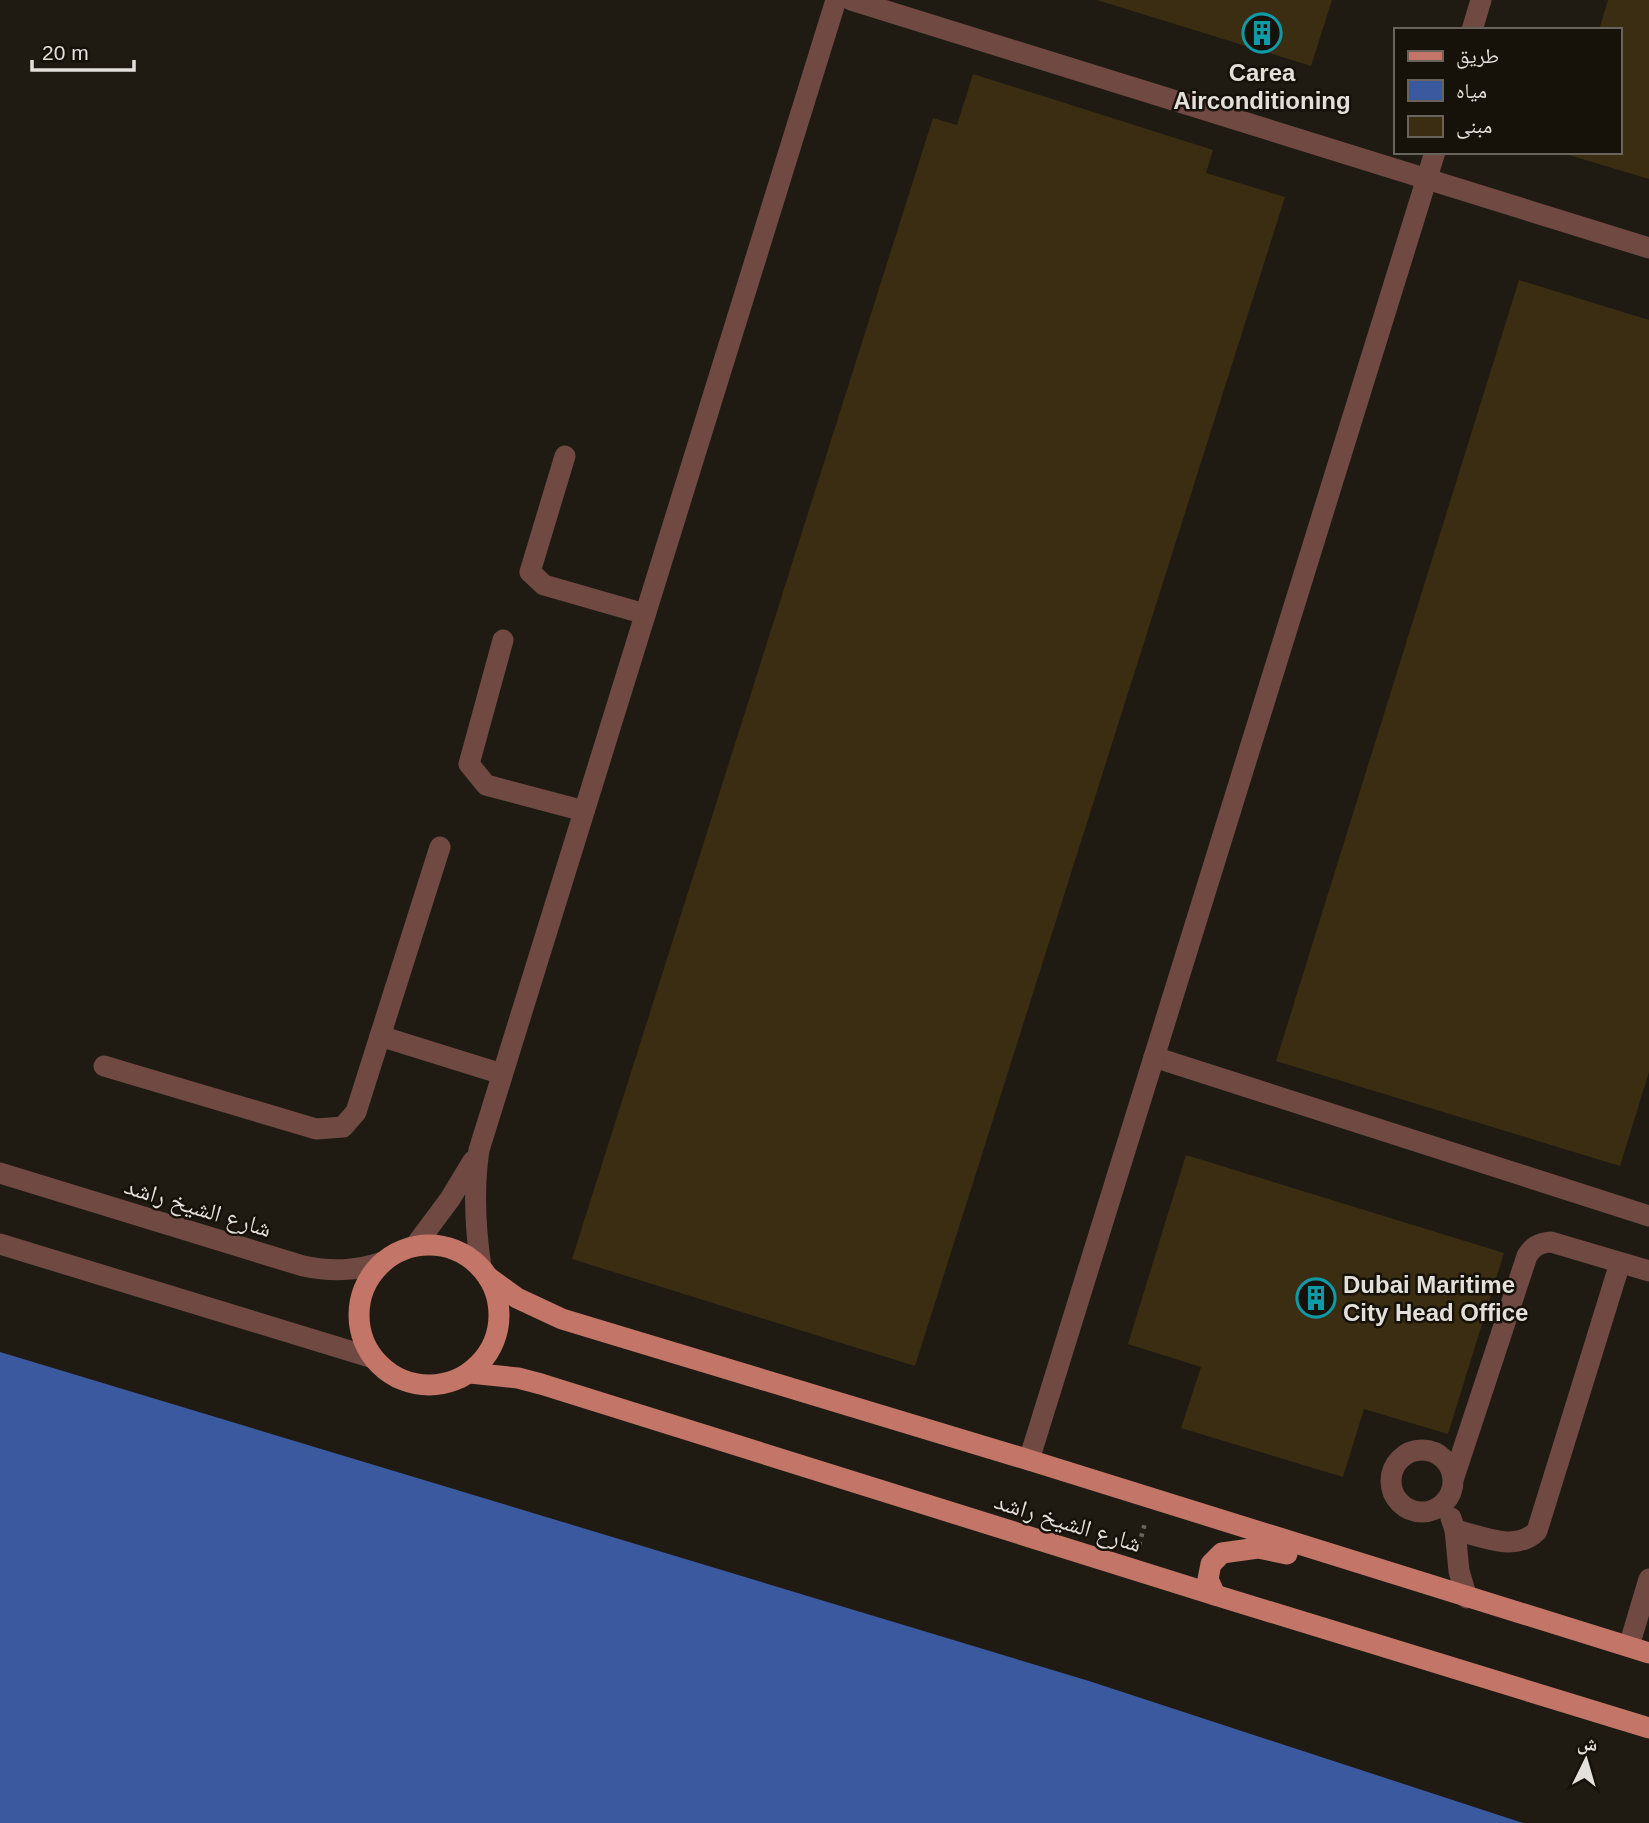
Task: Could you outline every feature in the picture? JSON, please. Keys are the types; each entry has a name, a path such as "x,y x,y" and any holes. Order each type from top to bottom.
{"main road":[{"path":"439,1246 461,1253 484,1272 498,1301 498,1328 488,1353 470,1373 451,1382 429,1386 408,1382 388,1373 373,1358 361,1334 359,1308 367,1283 383,1262 398,1252 415,1247 439,1246"},
{"name":"شارع الشيخ راشد","path":"484,1272 517,1298 562,1319 1029,1460 1649,1653"},
{"name":"شارع الشيخ راشد","path":"470,1373 518,1378 541,1384 1649,1728"},
{"path":"1215,1595 1209,1579 1211,1564 1222,1553 1258,1548 1412,1581"}],"street":[{"path":"484,1272 474,1208 479,1150 836,0"},
{"path":"851,0 1649,248"},
{"path":"1473,28 1481,0"},
{"path":"1029,1460 1434,154"},
{"path":"565,456 530,572 544,585 645,614"},
{"path":"503,640 468,764 486,785 584,811"},
{"path":"104,1066 316,1129 342,1127 356,1112 440,848"},
{"path":"380,1035 502,1074"},
{"path":"1154,1057 1649,1216"},
{"path":"415,1247 450,1199 479,1150"},
{"name":"شارع الشيخ راشد","path":"0,1173 303,1266 335,1271 352,1270 383,1262"},
{"path":"1454,1478 1445,1459 1426,1450 1406,1454 1393,1469 1390,1480 1392,1490 1404,1507 1413,1511 1434,1510 1450,1497 1454,1478 1532,1247 1541,1242 1551,1242 1649,1271"},
{"path":"0,1244 373,1358"},
{"path":"1455,1530 1514,1543 1530,1538 1537,1531 1620,1263"},
{"path":"1443,1505 1455,1530 1459,1571 1467,1598"},
{"path":"1629,1646 1649,1579"}],"path":[{"path":"1132,1519 1145,1523 1132,1569"}],"water":[{"path":"0,1352 1089,1681 1523,1823 0,1823"}],"building":[{"name":"Carea Airconditioning","path":"1097,0 1332,0 1311,66"},
{"path":"1608,0 1649,0 1649,179 1565,154 1621,154 1621,28 1600,28"},
{"path":"973,74 1213,150 1206,173 1285,197 915,1366 572,1259 933,118 957,125"},
{"path":"1519,280 1649,320 1649,1072 1620,1166 1276,1061"},
{"name":"Dubai Maritime City Head Office","path":"1186,1155 1504,1253 1448,1434 1364,1409 1343,1477 1181,1428 1201,1367 1128,1344"}],"place":[{"name":"Carea Airconditioning","path":"1262,33"},
{"name":"Dubai Maritime City Head Office","path":"1316,1298"}]}
